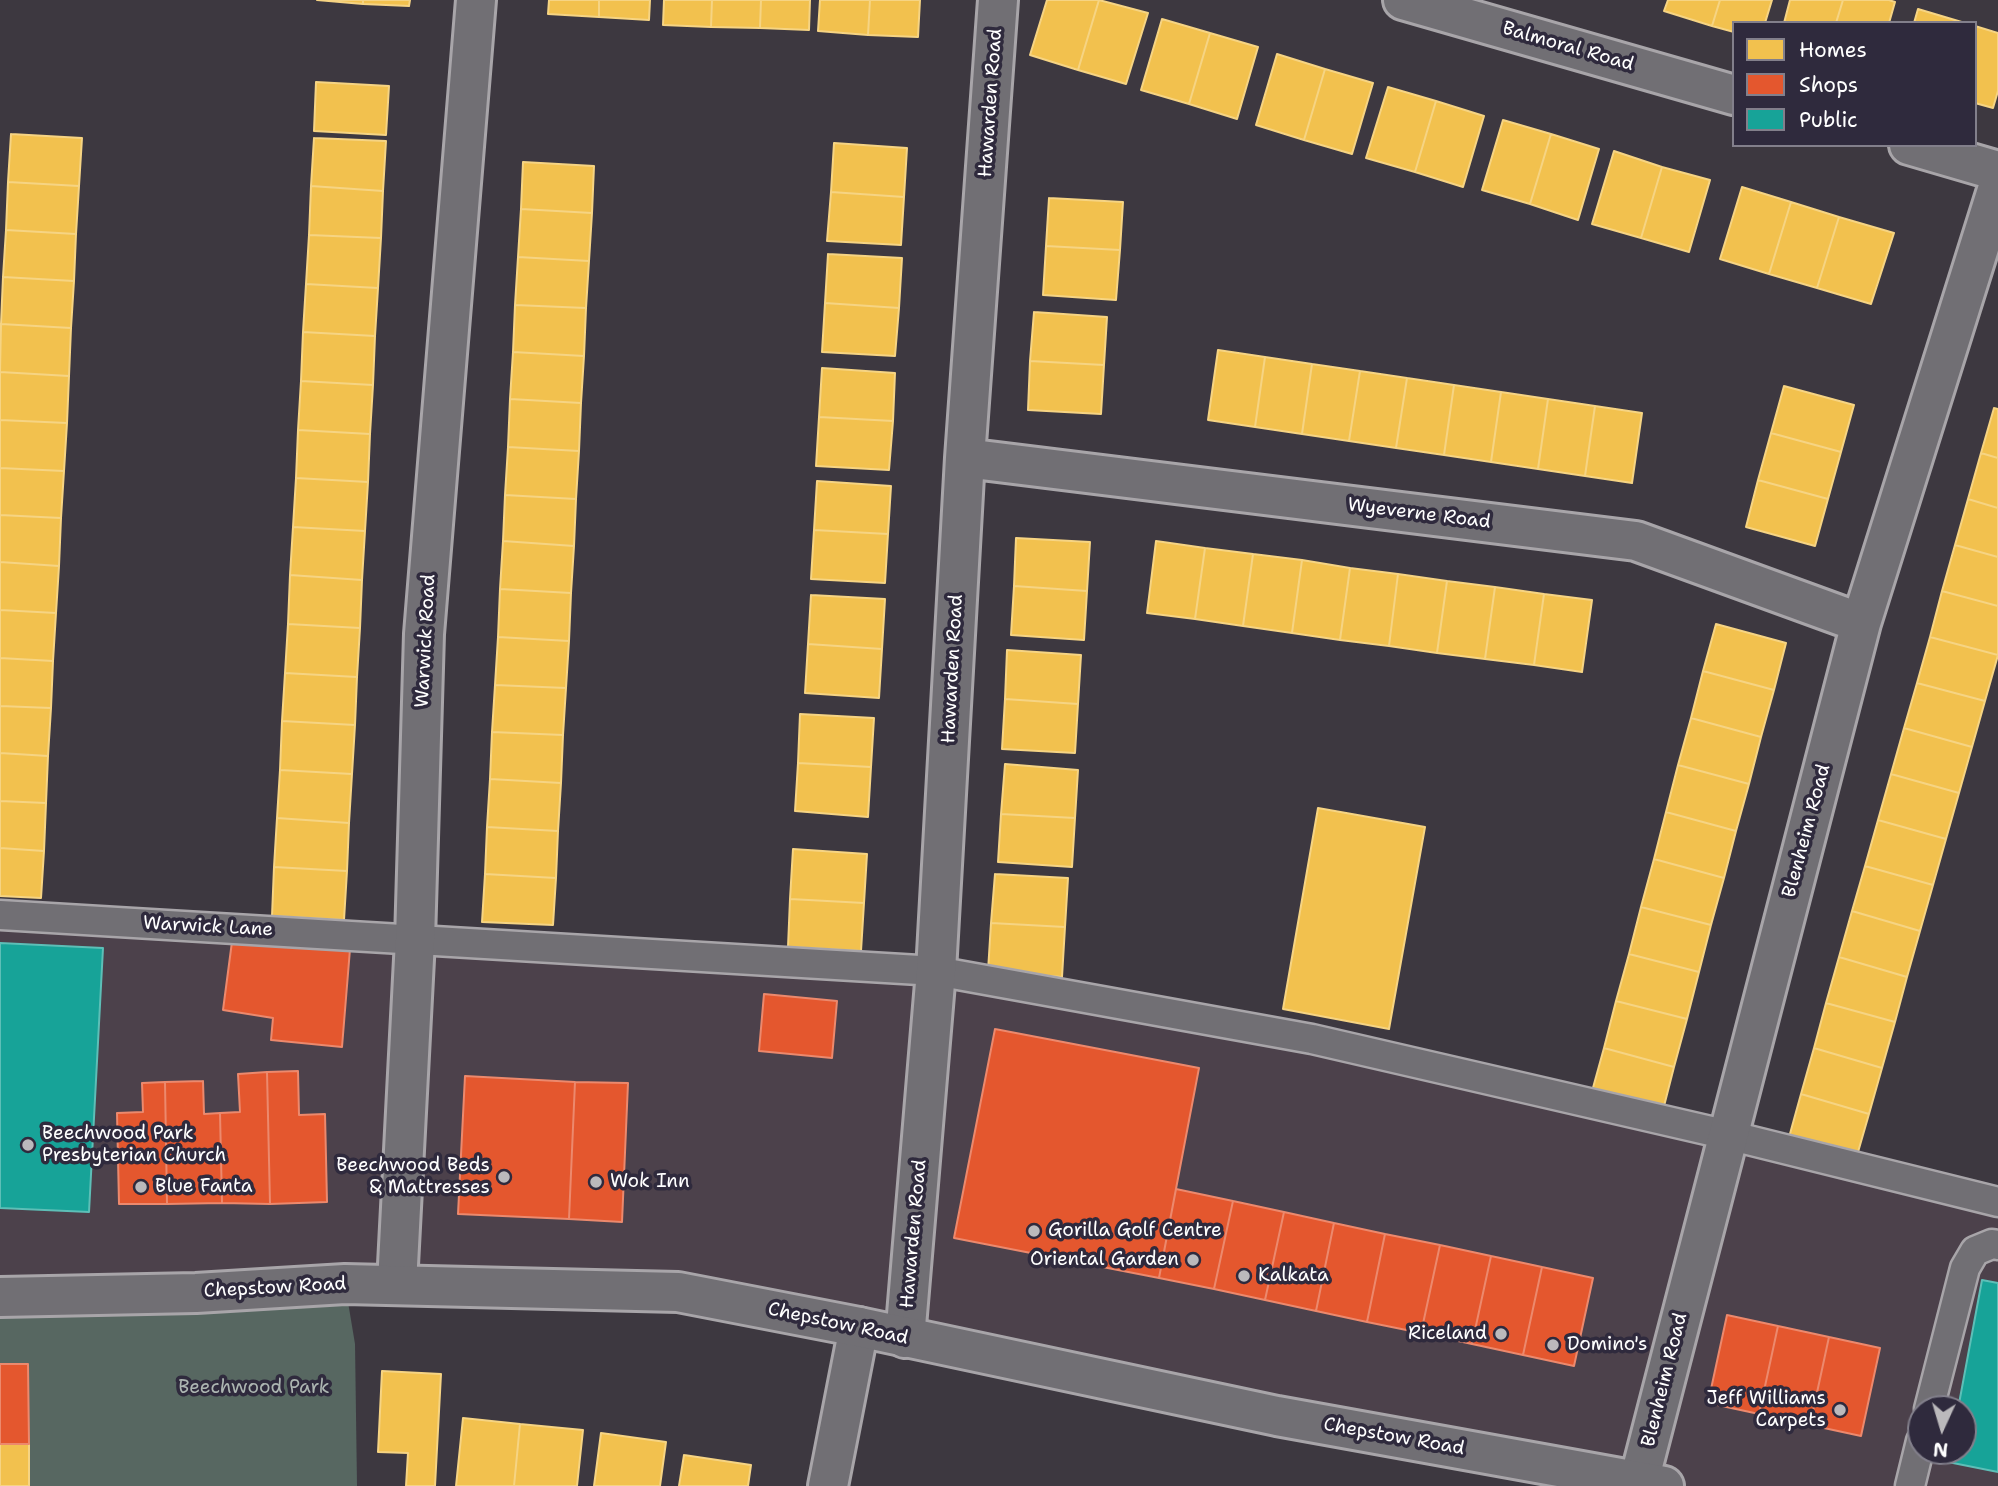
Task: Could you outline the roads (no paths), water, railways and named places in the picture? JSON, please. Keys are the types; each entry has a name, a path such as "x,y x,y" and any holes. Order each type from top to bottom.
{"street":[{"name":"Warwick Road","path":"397,1284 415,940 424,634 476,0"},
{"name":"Hawarden Road","path":"905,1338 936,971 965,458 998,0"},
{"name":"Balmoral Road","path":"1403,0 1732,94"},
{"path":"1916,147 1998,171"},
{"name":"Blenheim Road","path":"1652,1483 1728,1135 1861,623 1998,187"},
{"name":"Wyeverne Road","path":"965,458 1636,541 1861,623"},
{"name":"Chepstow Road","path":"0,1297 196,1293 345,1284 678,1292 859,1327 1277,1416 1652,1483"},
{"path":"828,1486 859,1327"}],"lane":[{"name":"Warwick Lane","path":"0,915 936,971 1312,1039 1728,1135 1998,1202"},
{"path":"1933,1395 1965,1268 1975,1251 1992,1244 1998,1245"},
{"path":"1910,1486 1915,1465"}],"place":[{"name":"Beechwood Park Presbyterian Church","path":"28,1145"},
{"name":"Beechwood Beds & Mattresses","path":"504,1177"},
{"name":"Wok Inn","path":"596,1182"},
{"name":"Blue Fanta","path":"141,1187"},
{"name":"Gorilla Golf Centre","path":"1034,1231"},
{"name":"Oriental Garden","path":"1193,1260"},
{"name":"Kalkata","path":"1244,1276"},
{"name":"Riceland","path":"1501,1334"},
{"name":"Domino's","path":"1553,1345"},
{"name":"Jeff Williams Carpets","path":"1840,1410"}],"park label":[{"name":"Beechwood Park","path":"254,1388"}]}
